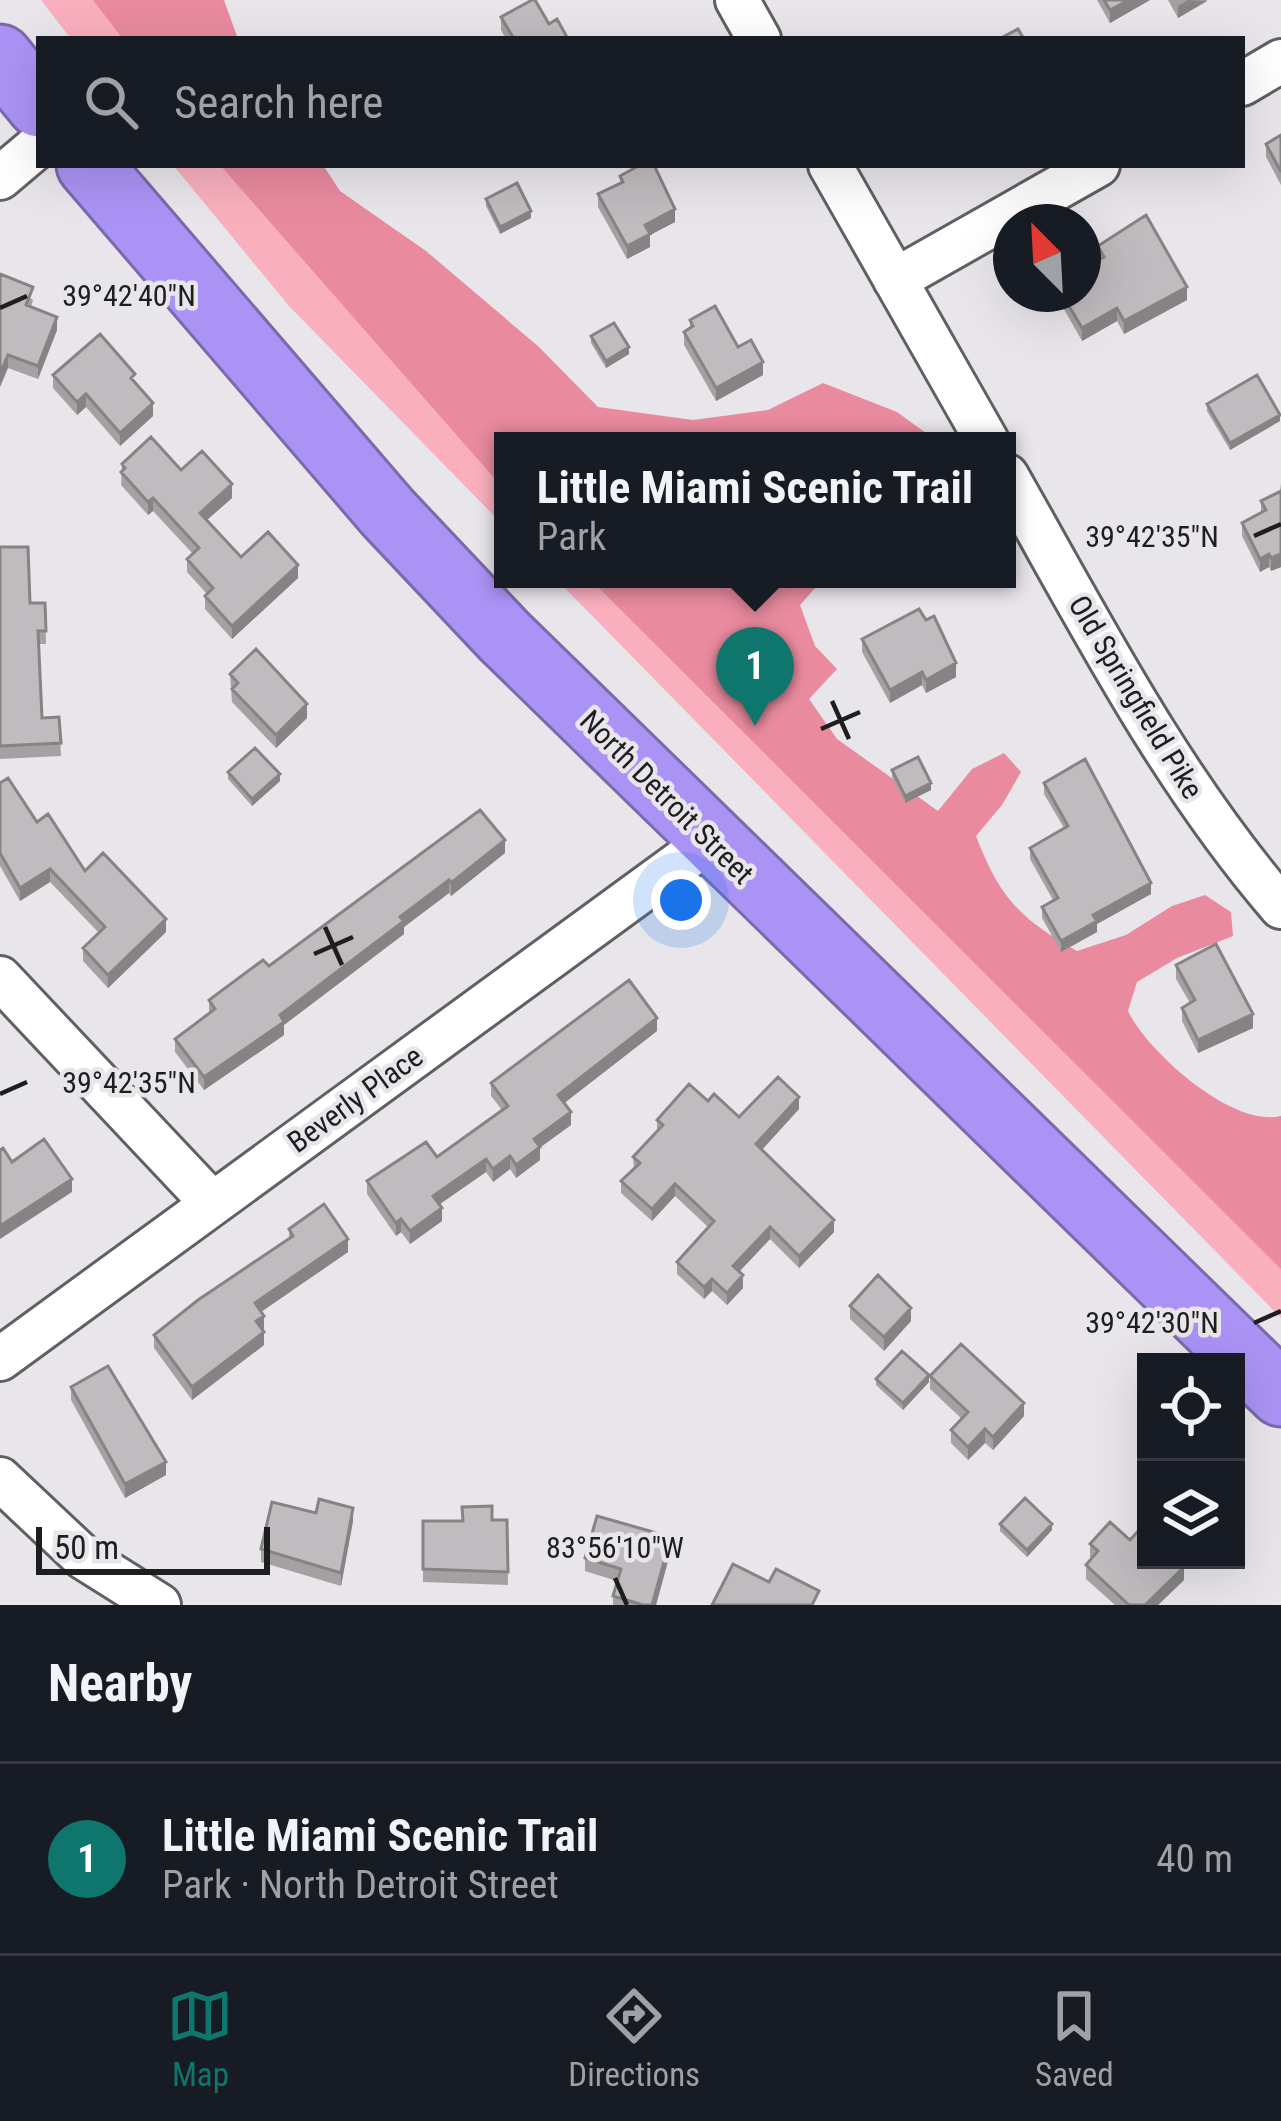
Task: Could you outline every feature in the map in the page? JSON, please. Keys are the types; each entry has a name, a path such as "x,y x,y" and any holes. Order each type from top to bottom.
{"highway":[{"path":"0,57 36,101"},
{"name":"North Detroit Street","path":"92,168 388,513 505,636 1281,1394"}],"street":[{"path":"737,0 758,36"},
{"path":"1245,82 1281,62"},
{"path":"0,178 36,148"},
{"path":"832,168 982,432"},
{"path":"896,280 1093,168"},
{"name":"Old Springfield Pike","path":"1016,492 1173,766 1221,835 1281,907"},
{"name":"Beverly Place","path":"0,1359 711,840"},
{"path":"0,978 212,1203"},
{"path":"0,1479 84,1558 160,1605"}],"shaded area":[{"path":"41,0 160,0 189,36 69,36"},
{"path":"93,0 224,0 237,36 121,36"},
{"path":"175,168 296,168 496,432 494,516 289,306"},
{"path":"223,168 325,168 340,191 426,251 539,347 598,407 693,420 768,410 823,383 897,412 925,432 494,432 494,478"},
{"path":"565,588 677,588 1281,1188 1281,1318"},
{"path":"599,588 815,588 800,605 815,646 837,669 809,699 837,739 938,811 972,769 1004,753 1021,772 976,836 1014,905 1077,951 1126,935 1172,906 1205,895 1231,912 1233,936 1177,958 1137,982 1128,1011 1172,1065 1216,1099 1261,1117 1281,1116 1281,1269"}],"building":[{"path":"535,0 549,24 557,19 566,36 512,36 501,17"},
{"path":"1104,0 1129,0 1110,10"},
{"path":"1281,135 1281,172 1266,144"},
{"path":"635,168 655,168 675,209 645,225 650,234 627,246 598,194 623,182 620,176"},
{"path":"517,183 531,211 500,227 486,199"},
{"path":"1146,215 1187,287 1124,321 1117,308 1082,328 1073,312 1101,312 1101,244"},
{"path":"0,274 33,287 26,305 57,317 38,366 8,355 0,374"},
{"path":"715,306 738,347 751,340 763,362 716,388 684,332 693,326 690,320"},
{"path":"614,323 629,347 606,361 591,336"},
{"path":"100,334 153,403 120,433 86,394 77,402 53,375"},
{"path":"1257,375 1280,415 1230,443 1207,404"},
{"path":"151,437 181,470 202,451 232,484 200,513 241,557 268,532 298,565 232,626 205,596 213,588 187,559 199,548 153,498 148,502 121,472 122,464"},
{"path":"1281,491 1281,554 1260,559 1242,523 1266,510 1261,501"},
{"path":"0,547 28,547 30,603 45,603 46,631 38,631 42,718 59,717 61,743 0,746"},
{"path":"919,609 926,620 934,616 956,663 926,680 922,672 890,690 862,639"},
{"path":"256,649 307,704 276,735 232,689 238,683 230,674"},
{"path":"255,748 280,774 252,799 228,772"},
{"path":"918,757 931,783 905,796 892,770"},
{"path":"1085,759 1151,883 1093,915 1097,921 1061,941 1042,907 1058,898 1030,848 1068,826 1044,783"},
{"path":"8,778 37,822 48,814 85,871 103,853 166,919 108,975 83,948 105,927 50,869 20,888 0,853 0,783"},
{"path":"480,810 505,840 400,917 404,921 280,1015 284,1022 204,1077 175,1039 215,1009 209,1000 263,960 269,966"},
{"path":"1216,944 1253,1014 1198,1040 1182,1008 1195,1000 1176,965"},
{"path":"629,980 657,1018 558,1095 571,1112 534,1139 540,1147 516,1165 510,1156 493,1169 486,1159 433,1196 442,1208 410,1231 401,1219 396,1223 367,1181 426,1142 437,1157 508,1106 491,1083"},
{"path":"778,1077 799,1097 756,1144 834,1220 799,1256 770,1227 733,1266 743,1275 727,1293 712,1279 704,1287 677,1262 714,1221 675,1184 652,1209 621,1181 640,1163 633,1157 663,1125 657,1120 689,1084 708,1101 714,1094 739,1117"},
{"path":"44,1139 72,1179 0,1226 0,1150 12,1162"},
{"path":"324,1204 348,1239 255,1303 264,1316 256,1321 264,1332 192,1387 154,1335 293,1236 289,1229"},
{"path":"878,1275 911,1308 884,1337 850,1306"},
{"path":"961,1344 1024,1403 993,1437 985,1429 968,1447 951,1430 968,1412 930,1376"},
{"path":"902,1351 929,1375 903,1403 876,1379"},
{"path":"108,1366 166,1462 125,1484 71,1387"},
{"path":"1025,1498 1052,1524 1027,1550 1000,1524"},
{"path":"319,1499 353,1508 341,1573 261,1549 272,1502 316,1513"},
{"path":"492,1506 492,1520 507,1520 508,1572 423,1569 423,1521 463,1521 462,1507"},
{"path":"597,1516 671,1537 652,1605 613,1596 621,1569 585,1558"},
{"path":"1110,1522 1130,1540 1137,1532 1137,1569 1182,1569 1145,1605 1129,1605 1086,1565 1098,1551 1090,1544"},
{"path":"733,1564 769,1582 776,1569 819,1591 812,1605 712,1605"}],"place":[{"name":"Little Miami Scenic Trail","path":"755,726"}]}
